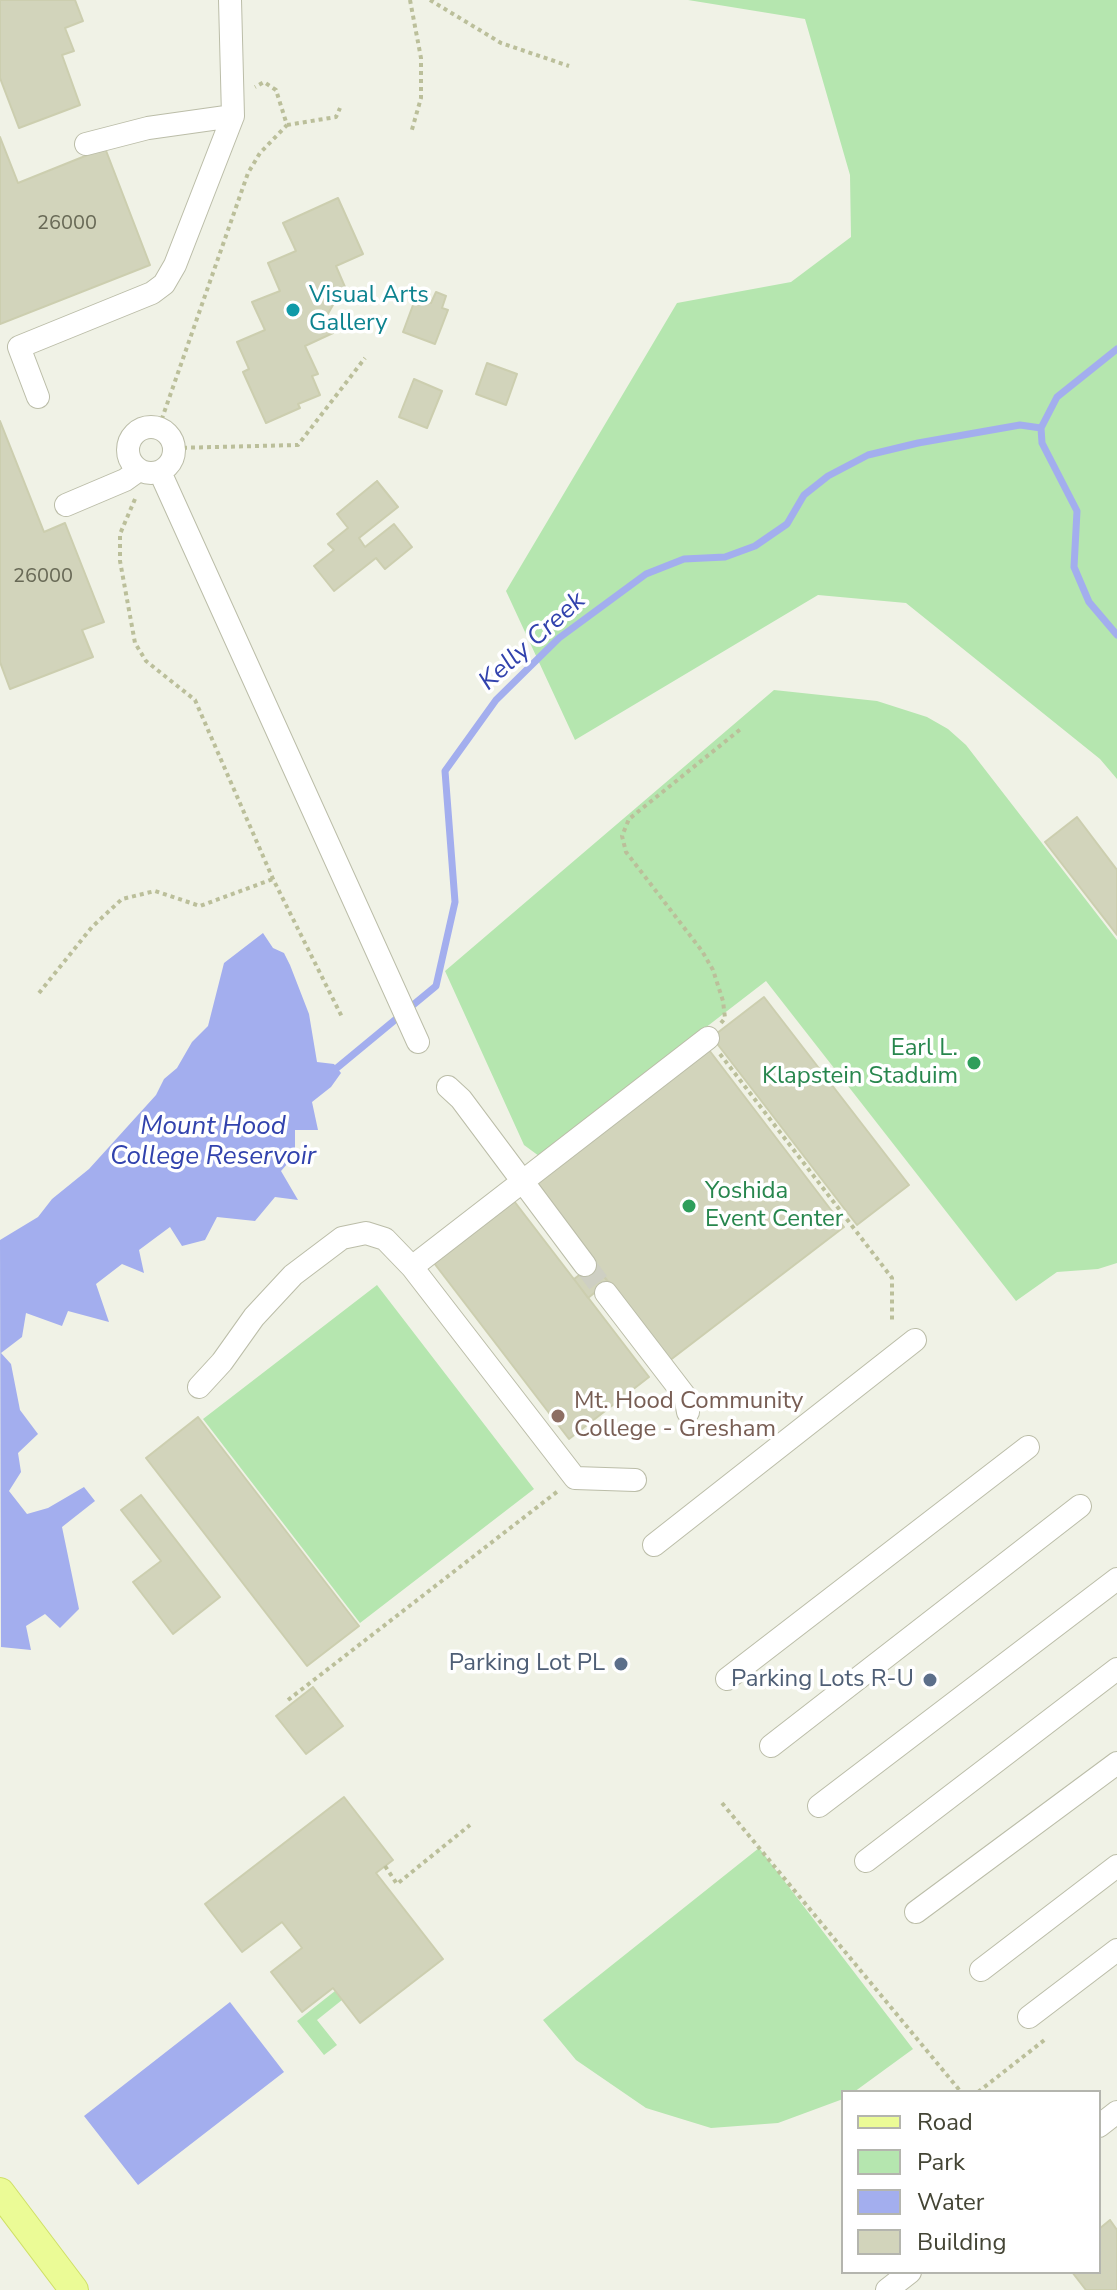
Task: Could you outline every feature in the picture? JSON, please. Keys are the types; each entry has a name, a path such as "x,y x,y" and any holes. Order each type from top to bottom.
{"main road":[{"path":"0,2192 74,2290"}],"street":[{"path":"38,397 19,347 152,293 164,284 175,265 234,106 230,0"},
{"path":"86,144 234,106"},
{"path":"66,505 125,480 149,472 169,465 175,448 168,434 159,427 141,429 130,441 130,461 149,472 418,1042"},
{"path":"412,1267 708,1038"},
{"path":"448,1087 461,1099 585,1265"},
{"path":"199,1387 222,1362 254,1317 293,1275 342,1238 366,1233 385,1239 412,1267 575,1478 635,1480"},
{"path":"606,1293 685,1396 688,1412"},
{"path":"654,1545 915,1340"},
{"path":"727,1679 1028,1447"},
{"path":"771,1746 1080,1506"},
{"path":"819,1806 1117,1579"},
{"path":"866,1861 1117,1669"},
{"path":"916,1912 1117,1763"},
{"path":"981,1970 1117,1866"},
{"path":"1029,2017 1117,1950"},
{"path":"1101,2124 1117,2112"},
{"path":"887,2290 907,2274"}],"path":[{"path":"410,0 421,58 421,98 411,133"},
{"path":"430,0 501,43 569,66"},
{"path":"234,106 264,82 276,90 287,125"},
{"path":"159,427 248,173 260,153 287,125 336,117 340,108"},
{"path":"175,448 298,445 365,358"},
{"path":"149,472 120,534 120,561 135,643 146,661 195,700 273,879 342,1017"},
{"path":"742,728 629,819 622,836 626,852 702,951 713,970 725,1018 708,1038 892,1278 892,1322"},
{"path":"39,993 92,927 122,899 155,891 200,906 273,879"},
{"path":"288,1700 575,1478"},
{"path":"722,1803 959,2090"},
{"path":"385,1866 397,1884 470,1825"},
{"path":"981,2090 1047,2038"}],"green space":[{"path":"688,0 1117,0 1117,779 1100,759 906,603 818,595 575,740 506,591 677,303 791,282 851,237 850,175 805,19"},
{"name":"Earl L. Klapstein Staduim","path":"774,690 877,701 927,717 948,729 966,745 1117,940 1117,1263 1098,1269 1057,1272 1016,1301 766,981 539,1156 524,1145 445,971"},
{"path":"377,1285 534,1489 360,1623 203,1419"},
{"path":"759,1848 913,2049 857,2090 841,2090 841,2100 778,2123 711,2128 646,2108 576,2060 543,2020"},
{"path":"335,1991 342,2000 317,2020 337,2045 324,2055 297,2021"}],"water":[{"name":"Mount Hood College Reservoir","path":"263,933 273,948 284,953 290,965 309,1014 317,1062 334,1064 341,1073 331,1087 312,1102 318,1130 295,1130 295,1155 281,1171 298,1200 275,1197 255,1221 217,1217 205,1240 182,1246 170,1227 139,1250 144,1273 122,1264 96,1284 109,1322 68,1311 62,1326 26,1313 22,1337 1,1353 11,1364 20,1410 38,1434 18,1453 21,1472 9,1491 27,1514 48,1508 84,1487 95,1501 62,1527 79,1609 60,1628 45,1614 26,1626 31,1650 1,1647 0,1240 38,1217 52,1199 89,1169 156,1095 164,1079 177,1068 192,1042 208,1026 224,963"},
{"path":"230,2002 284,2072 138,2185 84,2116"}],"building":[{"path":"0,0 75,0 83,21 65,28 74,51 62,55 80,105 19,128 0,78"},
{"path":"0,137 18,183 105,148 150,265 0,324"},
{"name":"Visual Arts Gallery","path":"338,198 363,254 336,266 348,294 332,302 326,317 333,333 305,346 318,374 312,376 320,395 266,423 243,372 249,369 237,342 265,330 252,302 280,291 268,263 296,251 283,223"},
{"path":"436,292 446,296 442,308 448,310 435,344 403,332 416,297 431,303"},
{"path":"487,363 517,374 506,405 476,394"},
{"path":"414,379 442,391 427,428 399,417"},
{"path":"0,421 44,532 65,523 104,622 82,630 93,657 10,689 0,662"},
{"path":"377,481 398,507 359,538 365,547 394,524 412,547 385,569 376,558 334,591 314,566 334,550 328,544 348,528 337,514"},
{"path":"1077,817 1117,870 1117,935 1045,842"},
{"path":"764,997 909,1185 857,1225 712,1037"},
{"name":"Yoshida Event Center","path":"709,1050 844,1227 669,1361 534,1185"},
{"path":"514,1201 649,1377 569,1439 434,1263"},
{"path":"594,1264 608,1282 588,1298 574,1279"},
{"path":"198,1417 359,1626 307,1666 146,1458"},
{"path":"141,1495 220,1597 173,1634 133,1582 161,1561 121,1510"},
{"path":"313,1687 343,1726 306,1754 276,1716"},
{"path":"344,1797 393,1860 376,1873 443,1959 360,2023 333,1988 302,2012 271,1972 302,1948 282,1922 242,1952 205,1904"},
{"path":"1110,2220 1117,2230 1117,2290 1086,2290 1074,2274 1101,2274 1101,2227"}],"waterway":[{"path":"1117,349 1057,397 1041,428 1042,443 1077,511 1074,567 1089,602 1117,635"},
{"name":"Kelly Creek","path":"332,1072 436,986 455,902 445,771 496,700 559,638 646,574 684,559 725,557 755,546 787,524 804,495 828,476 868,455 1020,425 1041,428"}],"tunnel":[{"path":"585,1265 606,1293"}],"place":[{"name":"Visual Arts Gallery","path":"293,310"},
{"name":"Earl L. Klapstein Staduim","path":"974,1063"},
{"name":"Yoshida Event Center","path":"689,1206"},
{"name":"Mt. Hood Community College - Gresham","path":"558,1416"},
{"name":"Parking Lot PL","path":"621,1664"},
{"name":"Parking Lots R-U","path":"930,1680"}]}
